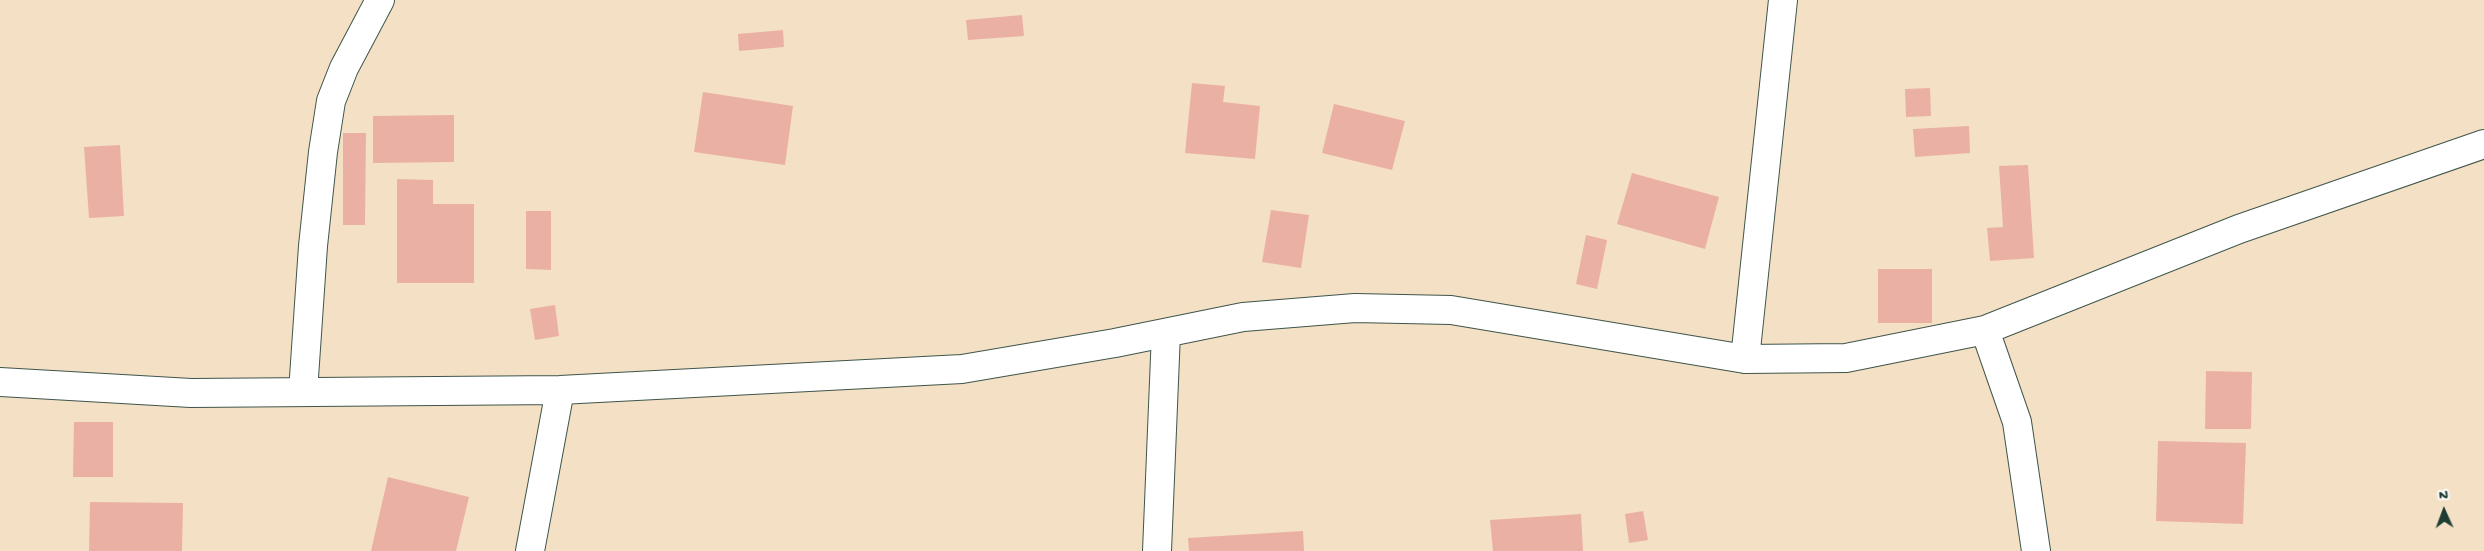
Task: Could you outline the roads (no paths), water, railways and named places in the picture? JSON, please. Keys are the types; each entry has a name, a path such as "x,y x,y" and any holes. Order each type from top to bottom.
{"street":[{"path":"303,392 313,246 322,152 331,101 344,68 380,0"},
{"path":"1745,359 1783,0"},
{"path":"0,382 191,393 560,390 962,369 1166,333 1243,317 1355,308 1451,310 1745,359 1846,358 1985,330 2239,229 2484,144"},
{"path":"1985,330 2017,422 2036,551"},
{"path":"1157,551 1166,333"},
{"path":"530,551 560,390"}]}
